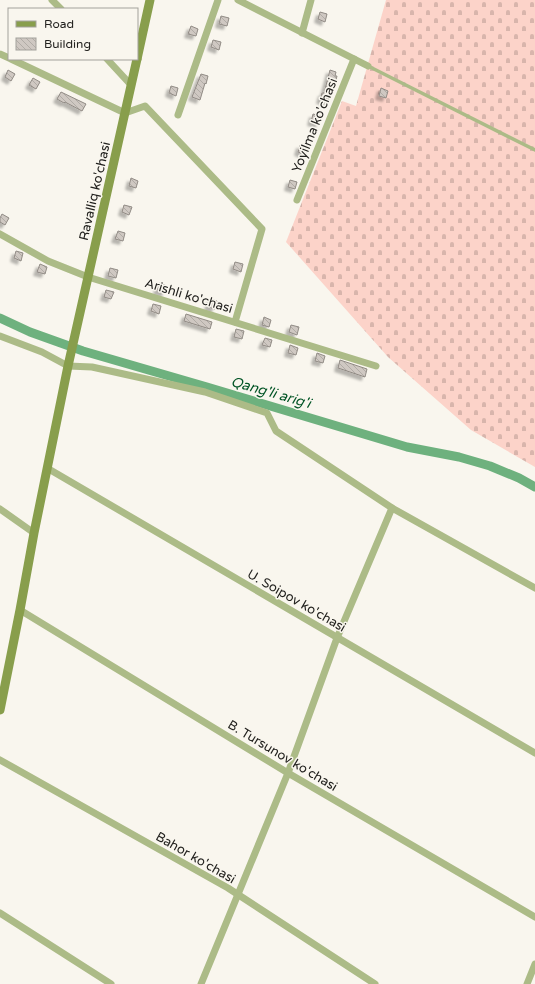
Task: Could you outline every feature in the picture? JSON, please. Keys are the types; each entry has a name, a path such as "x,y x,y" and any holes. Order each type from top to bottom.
{"street":[{"path":"52,0 60,8"},
{"name":"Ravalliq ko'chasi","path":"138,54 150,0"},
{"path":"178,115 218,0"},
{"path":"238,0 368,66"},
{"path":"302,33 311,0"},
{"name":"Yoyilma ko'chasi","path":"297,200 354,59"},
{"path":"14,60 125,113 145,106 262,229 235,322"},
{"path":"108,60 131,85"},
{"name":"Ravalliq ko'chasi","path":"0,710 3,677 20,610 34,533 76,329 137,60"},
{"name":"Arishli ko'chasi","path":"0,234 48,261 88,277 376,366"},
{"path":"0,336 69,363 205,392 266,413 276,431 392,508 535,588"},
{"name":"U. Soipov ko'chasi","path":"47,468 535,753"},
{"path":"201,984 288,773 337,638 392,508"},
{"path":"0,509 34,533"},
{"name":"B. Tursunov ko'chasi","path":"20,610 288,773 535,916"},
{"name":"Bahor ko'chasi","path":"0,760 237,894 375,984"},
{"path":"0,913 111,984"},
{"path":"527,984 535,964"}],"lane":[{"path":"368,66 535,150"}],"green space":[{"path":"386,0 535,0 535,467 471,430 388,357 286,242 342,101 356,106"}],"building":[{"path":"320,12 327,14 325,22 318,19"},
{"path":"221,16 229,18 227,26 219,24"},
{"path":"191,26 198,29 196,36 188,34"},
{"path":"213,40 221,42 219,50 211,47"},
{"path":"8,70 15,74 11,81 5,77"},
{"path":"330,70 336,72 335,76 337,76 335,84 333,83 328,102 320,100 322,93 324,93"},
{"path":"201,74 208,76 200,100 192,97"},
{"path":"33,78 40,82 36,89 29,85"},
{"path":"171,86 178,88 176,96 169,93"},
{"path":"381,88 388,91 386,98 379,96"},
{"path":"61,92 86,104 82,111 57,99"},
{"path":"313,114 321,116 319,124 311,122"},
{"path":"300,145 308,147 306,155 298,152"},
{"path":"131,178 138,181 136,188 129,186"},
{"path":"290,180 297,182 295,189 288,187"},
{"path":"124,205 132,207 129,215 122,212"},
{"path":"2,214 9,218 5,225 0,222"},
{"path":"118,231 125,233 123,241 115,239"},
{"path":"16,251 23,253 21,261 14,258"},
{"path":"235,262 243,264 241,272 233,269"},
{"path":"40,264 47,267 45,274 37,272"},
{"path":"110,268 118,270 116,278 108,276"},
{"path":"159,283 167,286 165,293 157,291"},
{"path":"106,290 114,292 111,299 104,297"},
{"path":"210,299 217,301 215,309 208,307"},
{"path":"153,304 161,306 159,314 151,311"},
{"path":"186,314 212,322 210,329 184,321"},
{"path":"264,317 271,320 269,327 262,325"},
{"path":"291,325 299,327 297,335 289,332"},
{"path":"236,329 244,331 242,339 234,337"},
{"path":"265,338 272,340 270,347 262,345"},
{"path":"290,345 298,348 296,355 288,353"},
{"path":"317,353 325,356 323,363 315,361"},
{"path":"340,360 367,369 365,377 338,368"}],"waterway":[{"name":"Qang'li arig'i","path":"0,318 30,332 83,351 407,447 459,457 490,466 519,478 535,487"}]}
